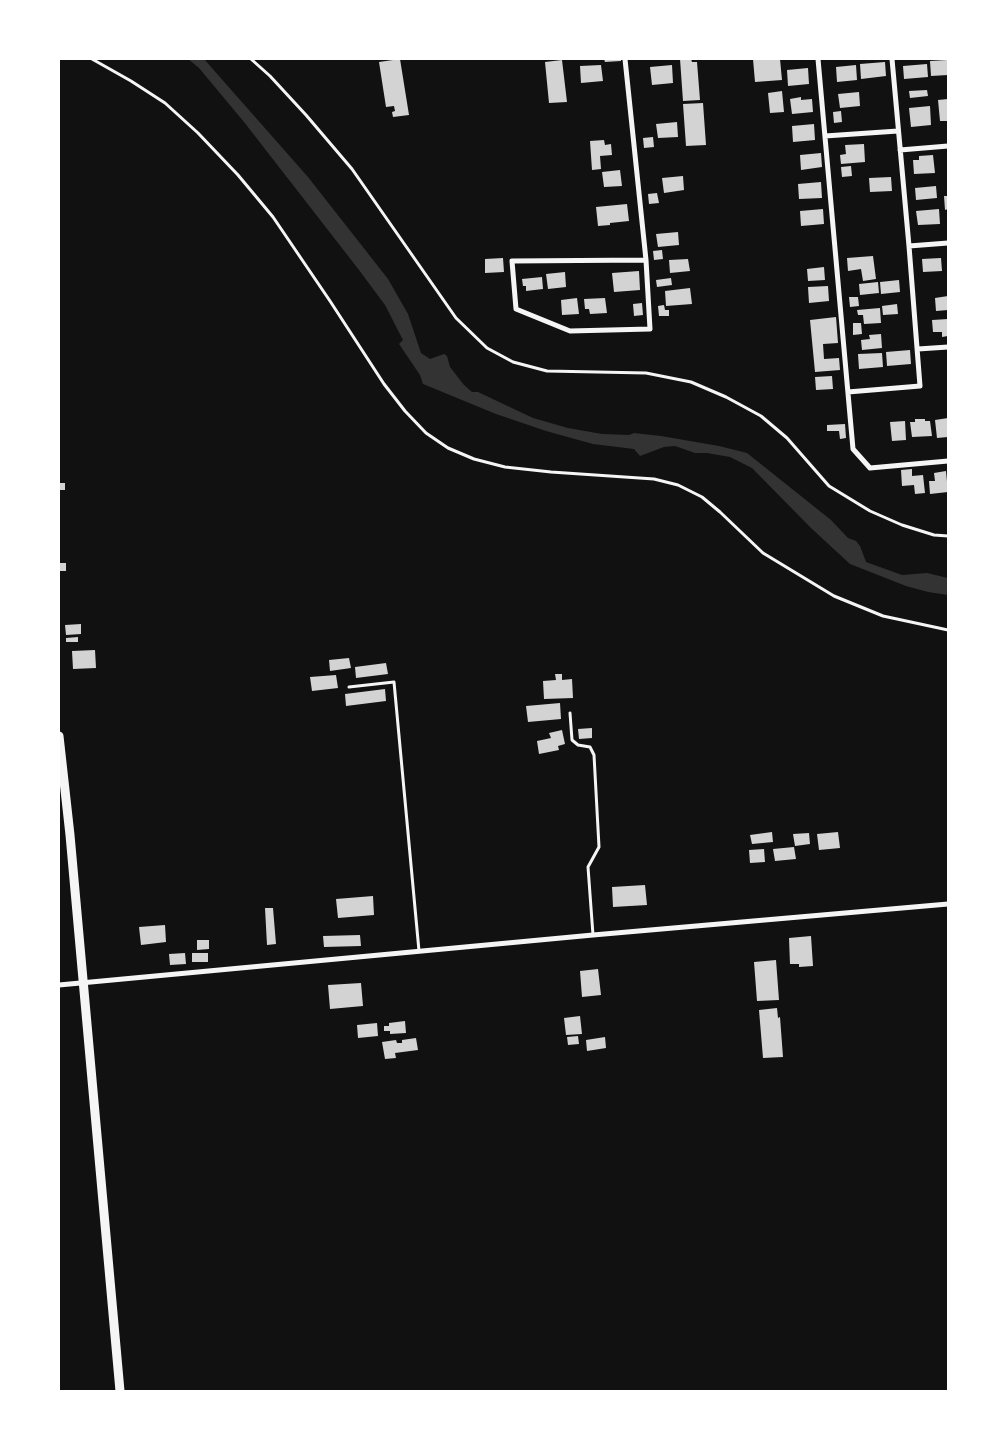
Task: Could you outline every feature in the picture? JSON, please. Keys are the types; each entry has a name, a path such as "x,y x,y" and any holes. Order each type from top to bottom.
{"street":[{"path":"625,59 646,260 650,329 570,330 516,309 512,262 646,260"},
{"path":"818,59 853,449 870,468 948,461"},
{"path":"848,392 920,386 892,59"},
{"path":"825,136 898,131"},
{"path":"900,150 948,146"},
{"path":"909,246 948,243"},
{"path":"918,349 948,347"},
{"path":"59,736 70,835 120,1391"},
{"path":"59,985 948,904"}],"lane":[{"path":"92,59 131,81 164,103 198,133 238,175 273,217 384,384 405,411 426,433 448,448 474,459 505,467 654,479 678,485 702,497 763,553 834,596 883,616 948,630"},
{"path":"250,59 270,76 352,169 456,318 487,348 513,362 547,370 646,372 691,382 726,397 761,416 786,438 830,486 870,511 902,525 934,535 948,536"},
{"path":"349,687 394,682 419,951"},
{"path":"570,713 572,740 578,745 590,747 594,755 599,847 588,867 593,935"}],"shaded area":[{"path":"188,59 204,59 308,177 388,279 408,314 421,353 430,359 444,354 447,356 450,367 472,392 478,392 533,418 568,428 602,434 629,435 634,433 661,436 747,453 831,520 848,538 856,541 866,562 902,575 927,573 948,578 948,595 906,586 850,564 811,528 752,468 730,457 695,453 675,446 664,447 640,456 634,449 593,444 546,431 496,414 423,384 420,375 399,344 403,340 385,305 244,122 199,68"}],"building":[{"path":"400,59 409,115 393,117 394,106 386,107 379,62"},
{"path":"604,59 621,59 621,61 605,62"},
{"path":"680,59 691,59 692,62 697,62 700,100 683,101"},
{"path":"753,59 780,59 782,80 755,82"},
{"path":"562,60 567,102 549,103 545,62"},
{"path":"947,60 948,75 931,76 930,61"},
{"path":"885,62 886,76 861,79 860,64"},
{"path":"927,64 928,77 904,79 903,66"},
{"path":"601,65 603,81 581,83 580,66"},
{"path":"672,65 673,83 652,85 650,67"},
{"path":"856,65 857,80 837,82 836,67"},
{"path":"808,68 809,84 788,86 787,70"},
{"path":"927,90 928,96 910,98 909,91"},
{"path":"782,91 784,112 770,113 768,93"},
{"path":"859,92 860,106 840,108 838,94"},
{"path":"801,97 801,100 812,99 813,112 792,114 790,99"},
{"path":"948,99 948,121 940,121 938,100"},
{"path":"703,103 706,145 686,146 683,104"},
{"path":"930,106 931,125 911,127 909,108"},
{"path":"841,111 842,122 834,123 833,112"},
{"path":"677,122 678,137 658,138 656,124"},
{"path":"814,124 815,140 793,142 792,126"},
{"path":"653,137 654,147 644,148 643,138"},
{"path":"604,140 605,145 611,144 612,155 600,156 601,169 592,170 590,141"},
{"path":"864,144 865,162 841,164 840,155 846,154 845,145"},
{"path":"821,153 822,167 801,170 800,155"},
{"path":"933,155 935,173 914,174 913,160 919,160 919,156"},
{"path":"851,166 852,176 842,177 841,167"},
{"path":"620,170 622,186 604,187 602,172"},
{"path":"683,176 684,190 664,193 662,178"},
{"path":"891,177 892,191 870,192 869,178"},
{"path":"821,182 822,198 799,199 798,184"},
{"path":"936,186 937,198 916,200 915,188"},
{"path":"657,193 659,203 649,204 648,194"},
{"path":"944,196 948,196 948,209 945,210"},
{"path":"627,204 629,221 598,226 596,207"},
{"path":"823,209 824,224 801,226 800,211"},
{"path":"939,209 940,224 918,225 916,211"},
{"path":"678,232 679,245 658,247 656,234"},
{"path":"662,250 663,259 654,260 653,251"},
{"path":"873,256 876,279 863,281 861,269 848,271 847,258"},
{"path":"503,258 504,272 485,273 485,259"},
{"path":"941,258 942,271 923,272 922,259"},
{"path":"688,259 690,271 670,273 669,260"},
{"path":"824,267 825,280 808,281 807,269"},
{"path":"639,271 640,290 614,292 612,273"},
{"path":"565,272 566,287 548,289 546,274"},
{"path":"542,277 543,289 526,291 526,286 523,286 522,279"},
{"path":"671,278 672,285 657,287 656,280"},
{"path":"899,280 900,292 881,294 880,282"},
{"path":"878,282 879,293 860,295 859,284"},
{"path":"828,286 829,301 809,303 808,287"},
{"path":"690,288 692,304 666,306 665,291"},
{"path":"948,296 948,310 936,311 935,298"},
{"path":"849,297 858,297 859,306 850,307"},
{"path":"577,298 579,314 562,315 561,300"},
{"path":"605,298 607,313 590,314 589,309 585,309 584,299"},
{"path":"642,303 643,315 634,316 633,304"},
{"path":"897,304 898,314 883,315 882,306"},
{"path":"664,305 665,310 669,310 669,316 659,316 658,306"},
{"path":"880,308 881,323 864,324 863,315 858,315 857,310"},
{"path":"836,317 838,343 823,344 824,359 839,358 840,370 815,372 810,320"},
{"path":"948,319 948,336 942,337 942,332 933,332 932,320"},
{"path":"853,323 861,323 862,334 853,335"},
{"path":"881,334 882,348 862,350 861,340 870,339 869,335"},
{"path":"910,350 911,364 887,366 886,352"},
{"path":"882,353 883,367 859,369 858,354"},
{"path":"832,376 833,389 816,390 815,377"},
{"path":"948,418 948,437 937,438 935,420"},
{"path":"915,419 930,421 932,436 912,437 910,422 915,422"},
{"path":"905,421 906,440 892,441 890,422"},
{"path":"845,424 846,438 840,439 839,431 827,431 827,425"},
{"path":"912,469 912,476 923,475 925,493 915,494 914,485 902,486 901,470"},
{"path":"946,471 948,492 930,494 929,481 935,481 934,473"},
{"path":"59,483 65,483 65,490 59,490"},
{"path":"59,563 66,563 66,571 59,571"},
{"path":"81,624 81,634 66,635 65,625"},
{"path":"78,637 78,642 66,642 66,638"},
{"path":"95,650 96,668 73,669 72,651"},
{"path":"349,658 351,668 330,671 329,660"},
{"path":"386,663 388,674 356,678 355,667"},
{"path":"555,674 562,674 562,680 572,679 573,698 544,699 543,681 556,680"},
{"path":"336,675 338,688 312,691 310,677"},
{"path":"385,689 386,701 346,706 345,694"},
{"path":"560,703 561,719 528,722 526,706"},
{"path":"592,728 592,738 579,739 578,729"},
{"path":"562,730 565,744 558,746 559,750 539,754 537,741 551,738 549,733"},
{"path":"772,832 773,842 752,844 750,835"},
{"path":"838,832 840,848 819,850 817,834"},
{"path":"809,833 810,844 795,846 793,834"},
{"path":"794,847 796,859 775,861 773,849"},
{"path":"764,849 765,862 750,863 749,850"},
{"path":"645,885 647,905 613,907 612,887"},
{"path":"373,896 374,915 338,918 336,899"},
{"path":"265,908 273,908 276,944 267,945"},
{"path":"165,925 166,942 141,945 139,927"},
{"path":"360,935 361,946 324,947 323,936"},
{"path":"811,936 813,966 799,967 799,964 790,964 789,938"},
{"path":"197,940 209,940 209,949 197,950"},
{"path":"185,953 186,964 170,965 169,954"},
{"path":"192,953 208,953 208,962 192,962"},
{"path":"776,960 779,1000 757,1001 754,962"},
{"path":"598,969 601,995 582,997 580,971"},
{"path":"361,983 363,1006 330,1009 328,985"},
{"path":"777,1008 778,1018 780,1017 783,1057 763,1058 759,1010"},
{"path":"580,1016 582,1034 566,1035 564,1018"},
{"path":"405,1021 406,1033 390,1034 390,1031 384,1031 384,1026 389,1026 389,1023"},
{"path":"377,1023 378,1036 358,1038 357,1025"},
{"path":"578,1036 579,1044 568,1045 567,1037"},
{"path":"605,1037 606,1048 587,1051 586,1040"},
{"path":"416,1038 418,1050 395,1053 396,1058 385,1059 382,1042 396,1040 397,1043 402,1043 402,1040"}]}
